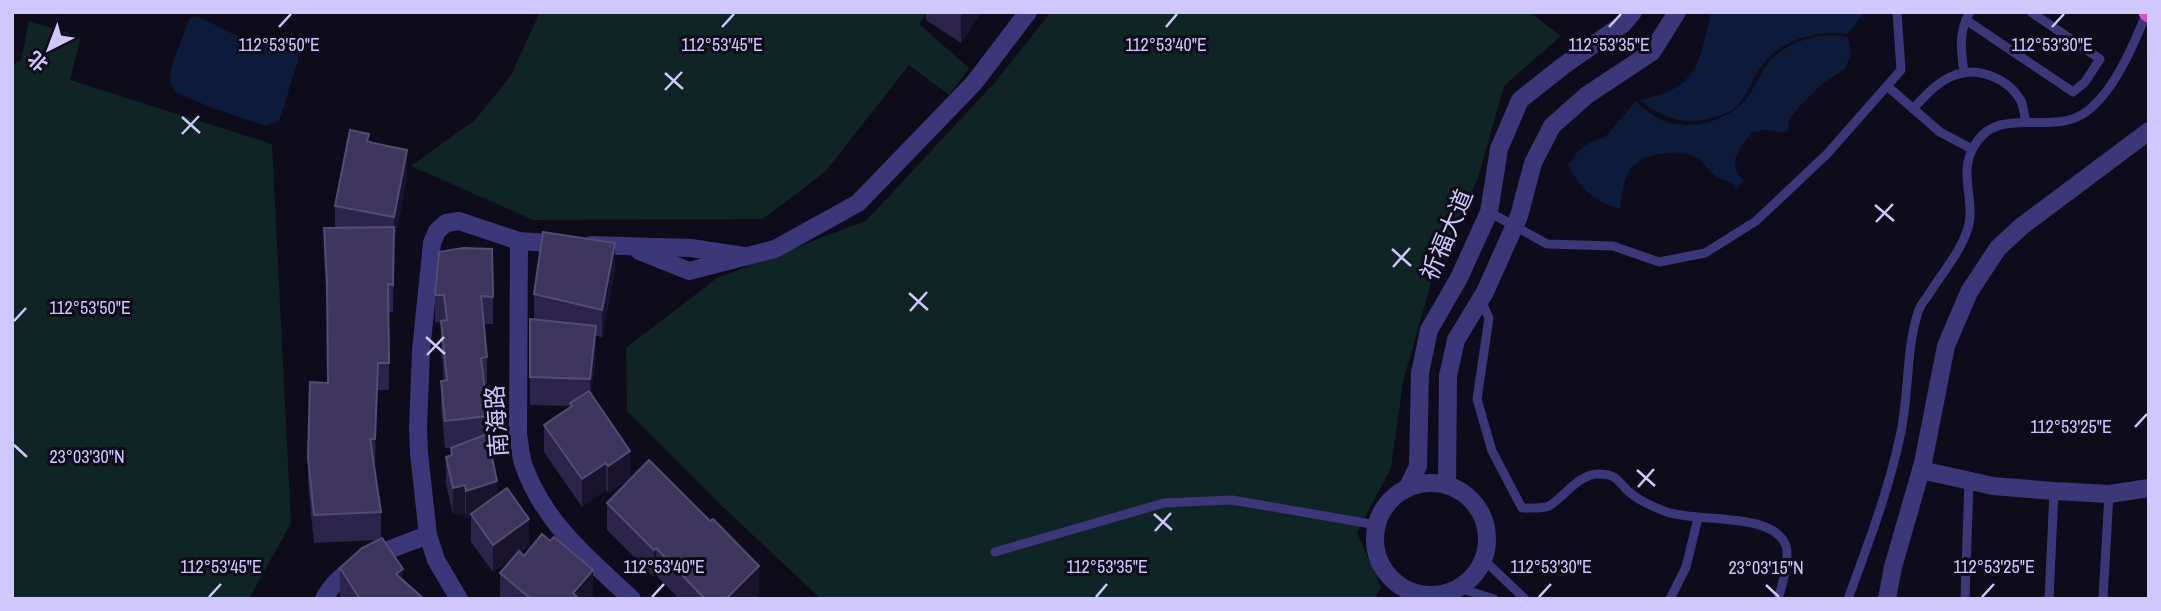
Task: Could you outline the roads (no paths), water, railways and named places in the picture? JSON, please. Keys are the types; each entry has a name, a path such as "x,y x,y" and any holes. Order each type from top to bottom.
{"street":[{"path":"459,599 436,560 428,535 418,428 421,351 432,243 438,231 446,223 459,221 519,242 691,248 744,256 775,248 858,203 974,83 1028,12"},
{"name":"祈福大道","path":"1408,487 1418,466 1420,373 1429,330 1460,278 1489,212 1499,149 1520,100 1623,24 1633,12"},
{"path":"1447,485 1448,376 1456,340 1481,298 1514,226 1533,163 1552,126 1587,95 1652,52 1677,12"},
{"path":"1887,599 1893,567 1921,470 1946,346 1969,292 1998,248 2022,226 2149,131"},
{"name":"南海路","path":"519,242 518,423 523,463 535,492 570,542 632,599"},
{"path":"1921,470 1993,486 2054,491 2109,494 2149,488"},
{"path":"1427,483 1447,485 1474,502 1483,519 1487,539 1483,559 1474,576 1459,588 1434,596 1401,593 1387,575 1376,552 1374,532 1380,513 1392,498 1408,487 1427,483"},
{"path":"324,599 328,591 350,569 428,535"}],"lane":[{"path":"1489,212 1547,244 1614,246 1659,262 1705,253 1756,221 1827,154 1901,70 1897,12"},
{"path":"1964,73 1962,31 1968,16 2073,92 2085,82 2101,60 2031,12"},
{"path":"1848,599 1886,495 1901,430 1913,332 1919,309 1959,249 1972,214 1966,162 1972,149 1990,129 2006,122 2052,122 2082,115 2100,99 2127,58 2148,12"},
{"path":"1913,109 1930,91 1953,75 1971,71 1992,76 2010,87 2021,101 2026,122"},
{"path":"1887,86 1940,132 1972,149"},
{"path":"1481,298 1489,318 1477,399 1492,451 1522,508 1547,507 1575,484 1594,474 1615,476 1632,495 1668,512 1763,525 1780,535 1787,548 1784,581 1778,599"},
{"path":"1965,599 1969,481"},
{"path":"2049,599 2054,491"},
{"path":"2103,599 2109,494"},
{"path":"995,552 1164,503 1232,500 1377,525"},
{"path":"1670,599 1686,567 1698,518"},
{"path":"1483,559 1525,599"},
{"path":"1459,588 1493,599"}],"water":[{"path":"1711,12 1863,14 1848,34 1809,36 1775,52 1758,72 1739,104 1725,114 1704,120 1684,121 1656,112 1639,100 1659,95 1685,81 1699,60"},
{"path":"194,16 235,35 298,54 279,121 266,126 177,93 170,83 171,68 189,19"},
{"path":"1833,35 1848,37 1851,53 1845,69 1821,85 1803,103 1789,119 1788,130 1783,133 1765,130 1752,132 1736,156 1736,168 1744,181 1736,189 1731,183 1714,175 1693,156 1680,153 1653,155 1630,169 1620,209 1603,203 1589,193 1568,165 1578,151 1605,137 1636,101 1667,122 1690,125 1713,121 1743,103 1768,63 1783,49 1804,40"}]}
